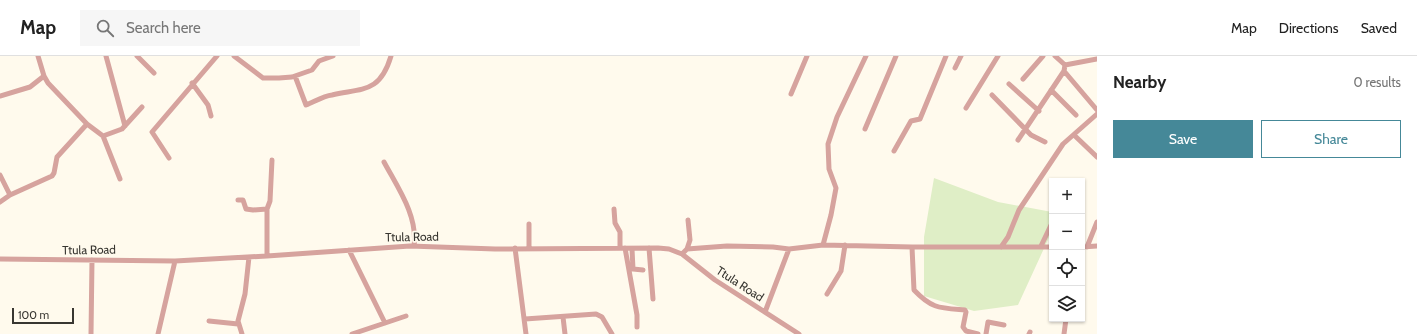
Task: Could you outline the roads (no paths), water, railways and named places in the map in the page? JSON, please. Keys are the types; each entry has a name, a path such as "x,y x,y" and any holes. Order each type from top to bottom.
{"street":[{"path":"38,56 44,76 87,124 103,136 120,179"},
{"path":"106,56 125,126"},
{"path":"137,56 154,73"},
{"path":"168,158 152,132 217,56"},
{"path":"234,56 263,78 295,76 312,70 319,61 333,56"},
{"path":"295,76 306,106 330,95 357,91 371,87 380,78 392,56"},
{"path":"791,94 806,56"},
{"path":"823,245 831,216 836,188 829,169 828,144 837,116 866,56"},
{"path":"865,129 896,56"},
{"path":"894,151 911,121 920,119 946,56"},
{"path":"955,68 961,56"},
{"path":"966,108 998,56"},
{"path":"1023,79 1043,56"},
{"path":"1018,140 1039,111 1064,71 1064,64 1055,56"},
{"path":"1064,64 1097,59"},
{"path":"1064,71 1097,110"},
{"path":"0,96 30,87 44,76"},
{"path":"192,84 208,105 211,116"},
{"path":"1009,84 1039,111"},
{"path":"1052,90 1076,114"},
{"path":"992,95 1031,135 1044,142"},
{"path":"103,136 122,129 142,107"},
{"path":"1002,248 1008,238 1019,210 1063,144 1097,114"},
{"path":"0,202 10,195 52,176 56,169 55,163 57,157 87,124"},
{"path":"1074,135 1097,157"},
{"path":"267,256 267,209 270,201 272,160"},
{"path":"384,162 406,202 416,233 414,246"},
{"path":"0,175 10,195"},
{"path":"238,200 243,200 246,209 267,209"},
{"path":"614,209 615,223 620,232 622,248 637,315 637,327"},
{"path":"682,254 687,249 690,240 688,220"},
{"path":"1085,245 1097,222"},
{"path":"529,224 529,249"},
{"path":"1041,246 1049,229"},
{"path":"687,249 727,246 773,247 789,249 823,245 1002,248 1049,247"},
{"path":"827,294 841,271 845,245"},
{"name":"Ttula Road","path":"0,259 175,261 414,246 529,249 669,249 682,254 715,280 799,334"},
{"path":"1085,247 1097,246"},
{"path":"912,247 914,290 934,306 944,310 965,310 966,312 963,328 966,331 976,334"},
{"path":"515,248 526,334"},
{"path":"649,248 653,299"},
{"path":"632,249 633,269 643,270"},
{"path":"765,312 789,249"},
{"path":"350,250 385,323"},
{"path":"242,334 238,324 238,317 246,286 249,257"},
{"path":"91,334 92,260"},
{"path":"158,334 175,261"},
{"path":"525,319 596,314 602,317 612,334"},
{"path":"352,334 406,316"},
{"path":"563,317 564,334"},
{"path":"209,321 238,324"},
{"path":"986,334 988,322 1004,325"},
{"path":"1064,334 1066,322"}]}
